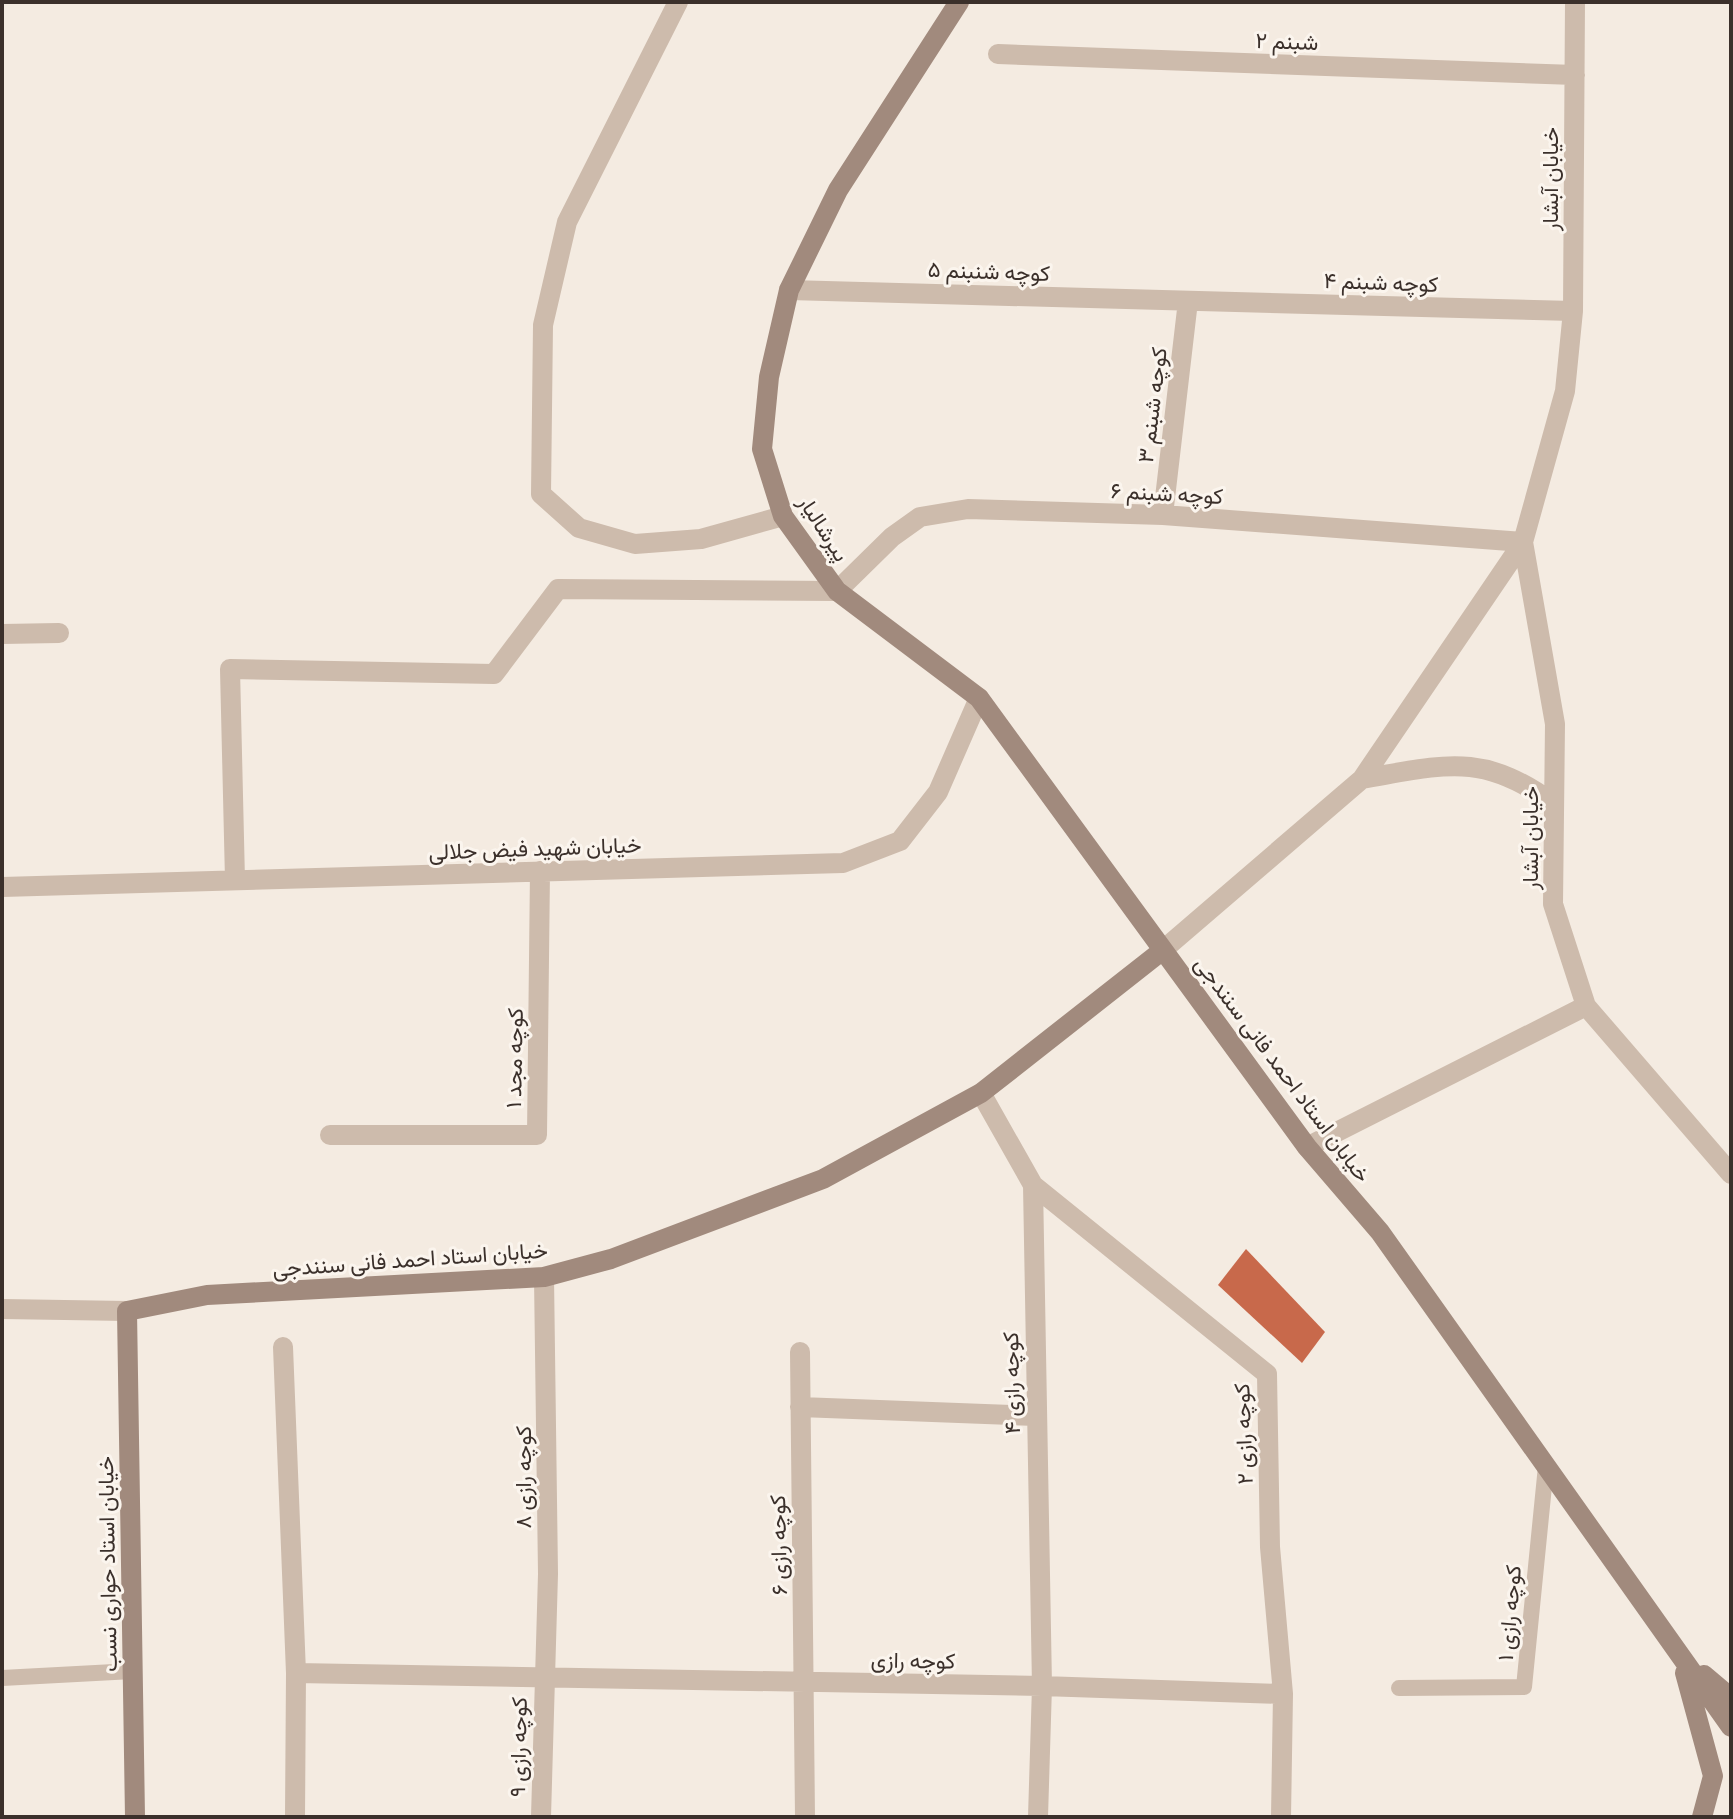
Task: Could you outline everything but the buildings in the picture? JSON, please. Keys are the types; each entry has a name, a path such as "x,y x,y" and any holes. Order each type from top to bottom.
{"street":[{"path":"678,2 567,222 543,325 541,494 579,528 635,544 701,539 783,516"},
{"name":"پیرشالیار","path":"959,2 838,190 789,290 769,377 762,449 783,516 837,591 979,698 1163,950"},
{"name":"خیابان آبشار","path":"1163,950 1362,779 1523,542 1565,391 1573,311 1575,2"},
{"name":"شبنم ۲","path":"998,54 1575,75"},
{"name":"کوچه شنبنم ۵","path":"789,290 1188,301"},
{"name":"کوچه شبنم ۴","path":"1188,301 1573,311"},
{"name":"کوچه شبنم ۳","path":"1163,515 1188,301"},
{"name":"کوچه شبنم ۶","path":"837,591 892,537 920,517 968,509 1163,515 1523,542"},
{"name":"خیابان آبشار","path":"1523,542 1555,724 1553,904 1586,1006 1731,1174"},
{"path":"235,880 230,669 494,674 558,589 837,591"},
{"path":"2,634 59,633"},
{"name":"خیابان شهید فیض جلالی","path":"2,887 843,863 900,841 938,792 979,698"},
{"path":"1362,779 1443,766 1498,770 1524,782 1554,804"},
{"name":"کوچه مجد ۱","path":"330,1135 537,1135 540,871"},
{"name":"خیابان استاد احمد فانی سنندجی","path":"2,1309 127,1311 207,1295 544,1277 611,1259 823,1179 981,1093 1163,950 1307,1147 1380,1232 1731,1727"},
{"path":"1307,1147 1586,1006"},
{"name":"کوچه رازی ۴","path":"981,1093 1033,1185 1042,1686 1038,1817"},
{"name":"کوچه رازی ۲","path":"1033,1185 1267,1374 1270,1547 1283,1694 1281,1817"},
{"name":"کوچه رازی ۸","path":"543,1677 548,1574 544,1277"},
{"name":"خیابان استاد حواری نسب","path":"127,1311 135,1817"},
{"path":"283,1347 296,1673 295,1817"},
{"name":"کوچه رازی ۶","path":"800,1352 805,1817"},
{"path":"800,1407 1035,1416"},
{"path":"1679,1654 1731,1698"},
{"path":"1679,1654 1706,1739 1713,1776 1702,1817"},
{"name":"کوچه رازی","path":"296,1673 1042,1686 1283,1694"},
{"name":"کوچه رازی ۹","path":"541,1817 543,1677"}],"lane":[{"name":"کوچه رازی ۱","path":"1399,1688 1524,1687 1546,1466"},
{"path":"2,1678 133,1671"}]}
